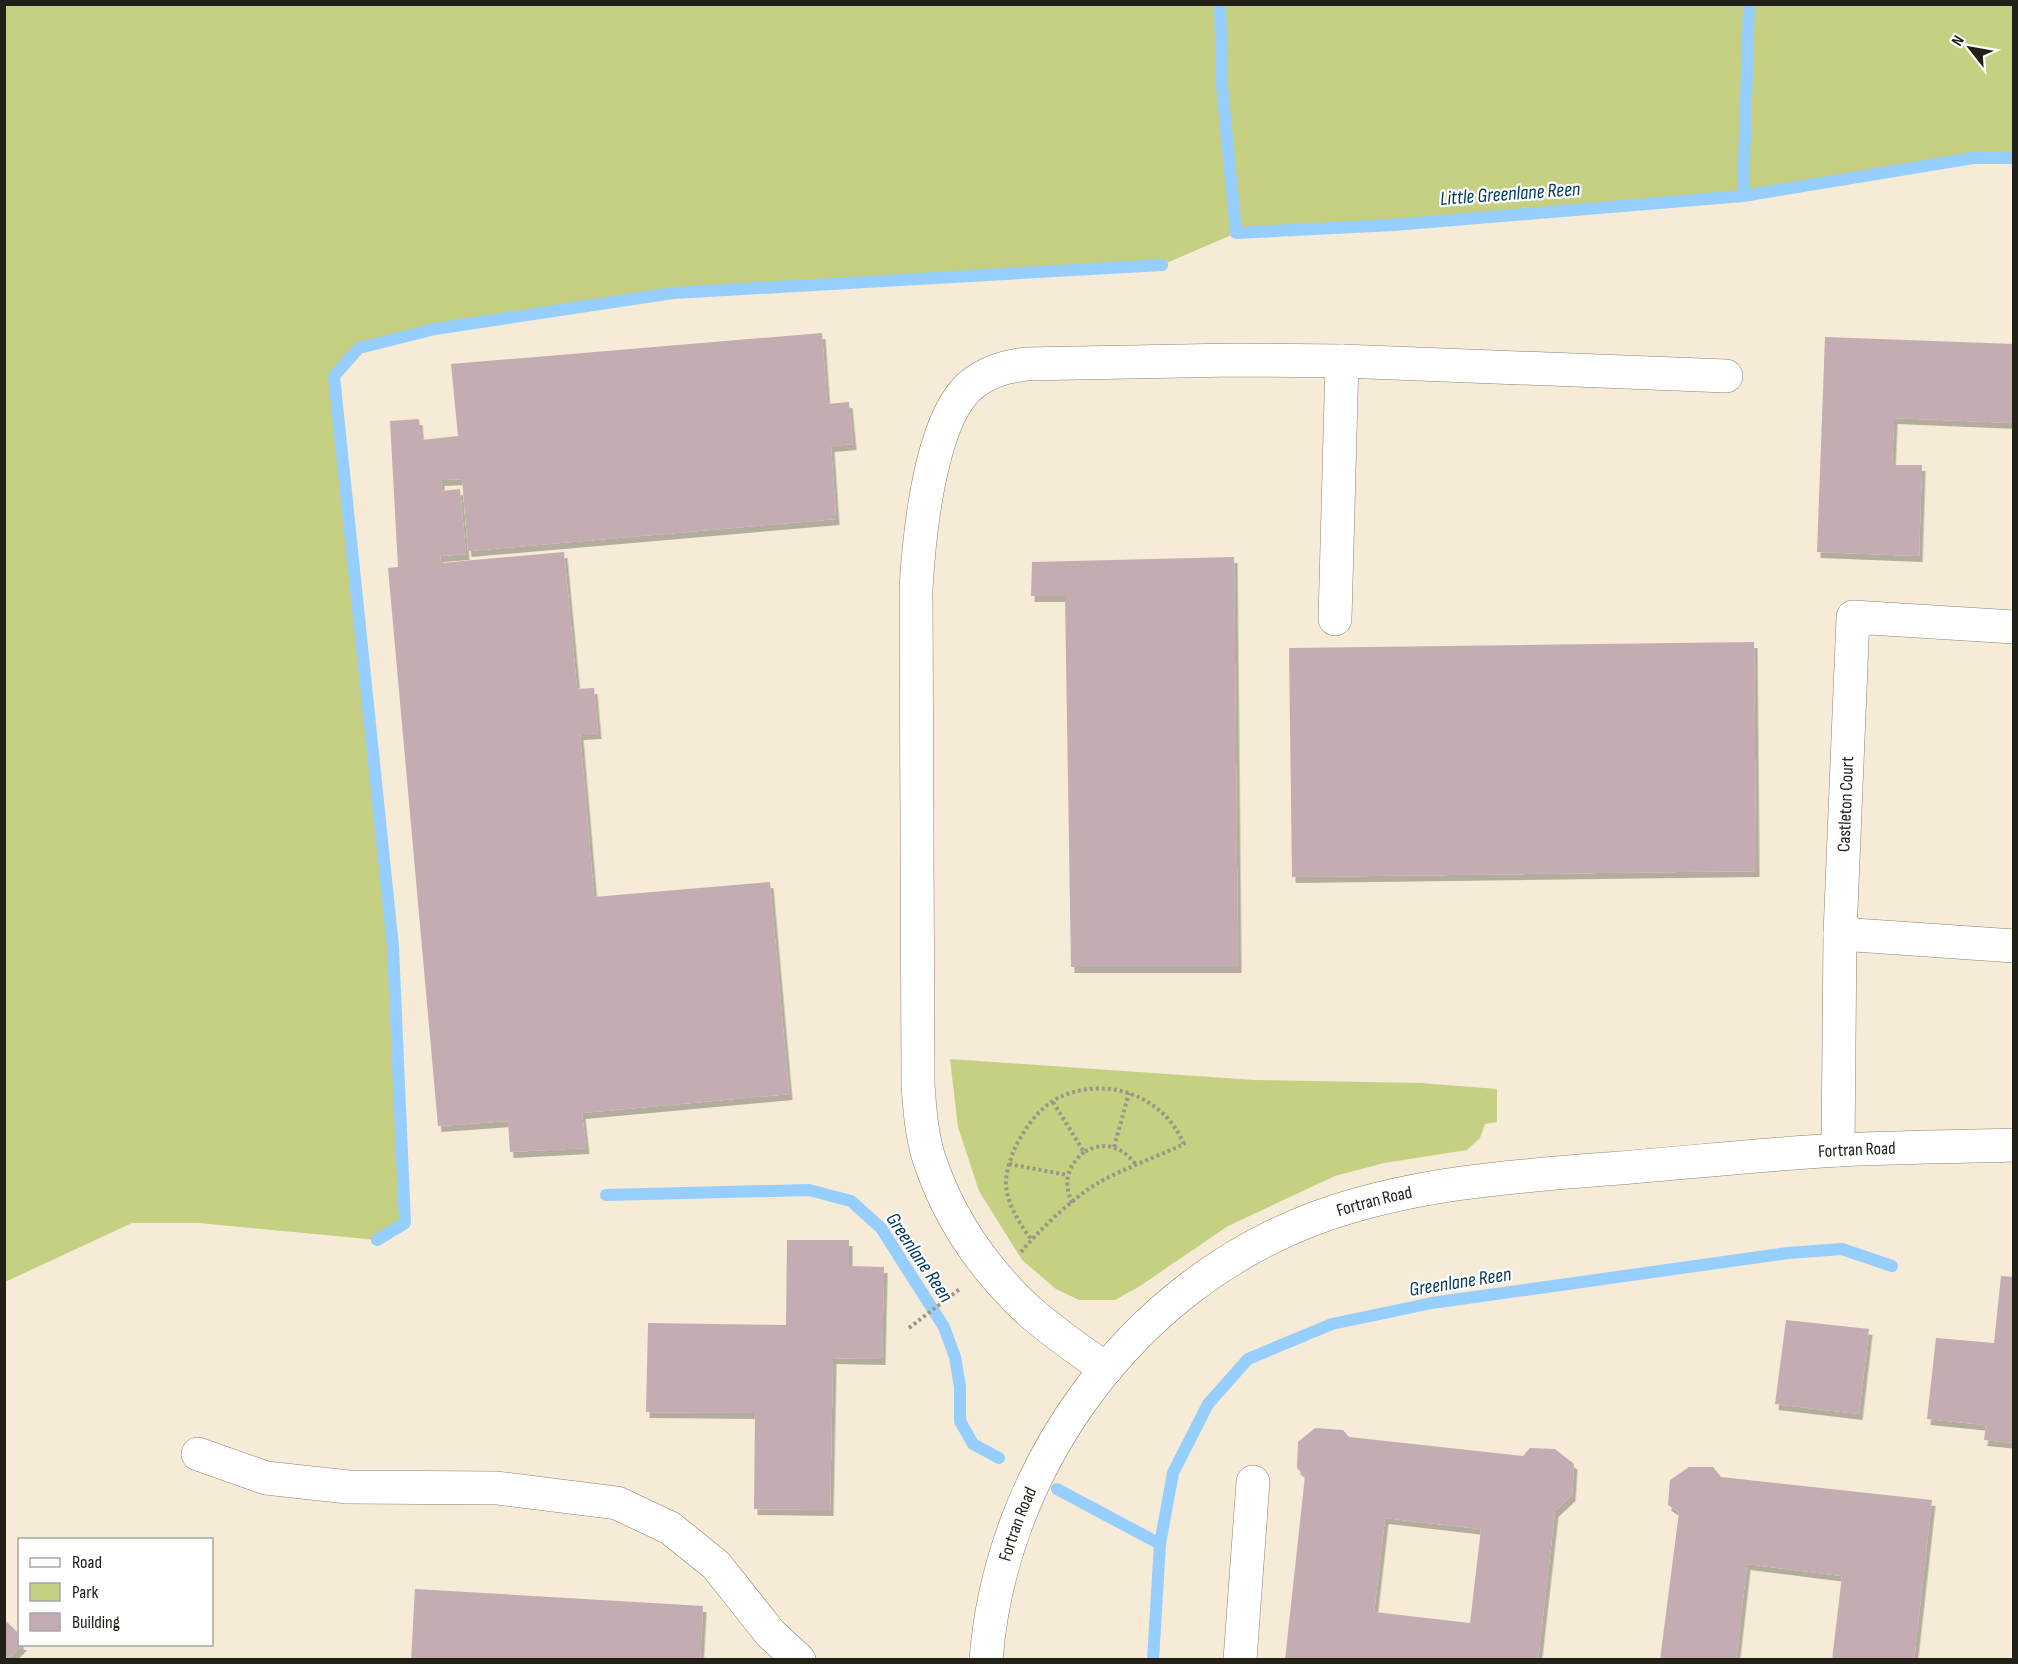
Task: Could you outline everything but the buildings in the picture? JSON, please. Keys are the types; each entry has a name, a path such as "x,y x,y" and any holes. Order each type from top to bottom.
{"street":[{"path":"1106,1370 1031,1312 1005,1288 982,1260 955,1220 945,1198 931,1166 921,1124 918,1085 915,643 918,553 929,479 953,407 973,383 998,369 1026,364 1234,360 1342,361 1726,376"},
{"path":"1335,619 1342,361"},
{"name":"Castleton Court","path":"1838,1150 1840,934 1853,617 2013,627"},
{"path":"1840,934 2013,946"},
{"name":"Fortran Road","path":"986,1659 998,1581 1020,1511 1047,1453 1081,1400 1148,1324 1198,1281 1243,1253 1314,1219 1372,1200 1434,1186 1518,1176 1838,1150 2013,1145"},
{"path":"198,1454 266,1478 348,1487 497,1488 617,1503 670,1528 716,1565 770,1633 799,1659"},
{"path":"1240,1659 1253,1482"}],"path":[{"path":"1019,1254 1031,1239 1098,1183 1184,1144 1166,1115 1150,1102 1130,1093 1108,1088 1085,1088 1053,1102 1038,1113 1019,1139 1009,1164 1006,1185 1012,1209 1031,1239"},
{"path":"1113,1147 1130,1093"},
{"path":"1053,1102 1084,1152"},
{"path":"1072,1203 1067,1191 1067,1175 1075,1160 1084,1152 1096,1146 1113,1147 1128,1154 1137,1166"},
{"path":"1009,1164 1067,1175"},
{"path":"909,1328 963,1287"}],"green space":[{"path":"4,5 2013,5 2013,158 1973,158 1743,196 1393,225 1236,233 1162,265 673,293 435,329 359,348 334,376 393,947 405,1223 377,1240 199,1223 132,1223 5,1282"},
{"path":"950,1059 1254,1080 1421,1083 1497,1089 1497,1122 1485,1124 1480,1138 1467,1150 1384,1163 1335,1176 1228,1226 1140,1286 1115,1300 1079,1300 1056,1289 1022,1260 979,1191 958,1127"}],"waterway":[{"name":"Little Greenlane Reen","path":"1220,4 1222,85 1236,233 1393,225 1743,196 1973,158 2014,158"},
{"path":"1743,196 1749,4"},
{"path":"377,1240 405,1223 393,947 334,376 359,348 435,329 673,293 1162,265"},
{"name":"Greenlane Reen","path":"606,1195 809,1190 851,1201 881,1228 944,1327 955,1357 960,1387 960,1421 973,1444 999,1458"},
{"name":"Greenlane Reen","path":"1057,1489 1160,1544 1173,1473 1208,1404 1248,1359 1332,1324 1432,1303 1788,1253 1842,1249 1892,1266"},
{"name":"Greenlane Reen","path":"1153,1660 1160,1544"}]}
